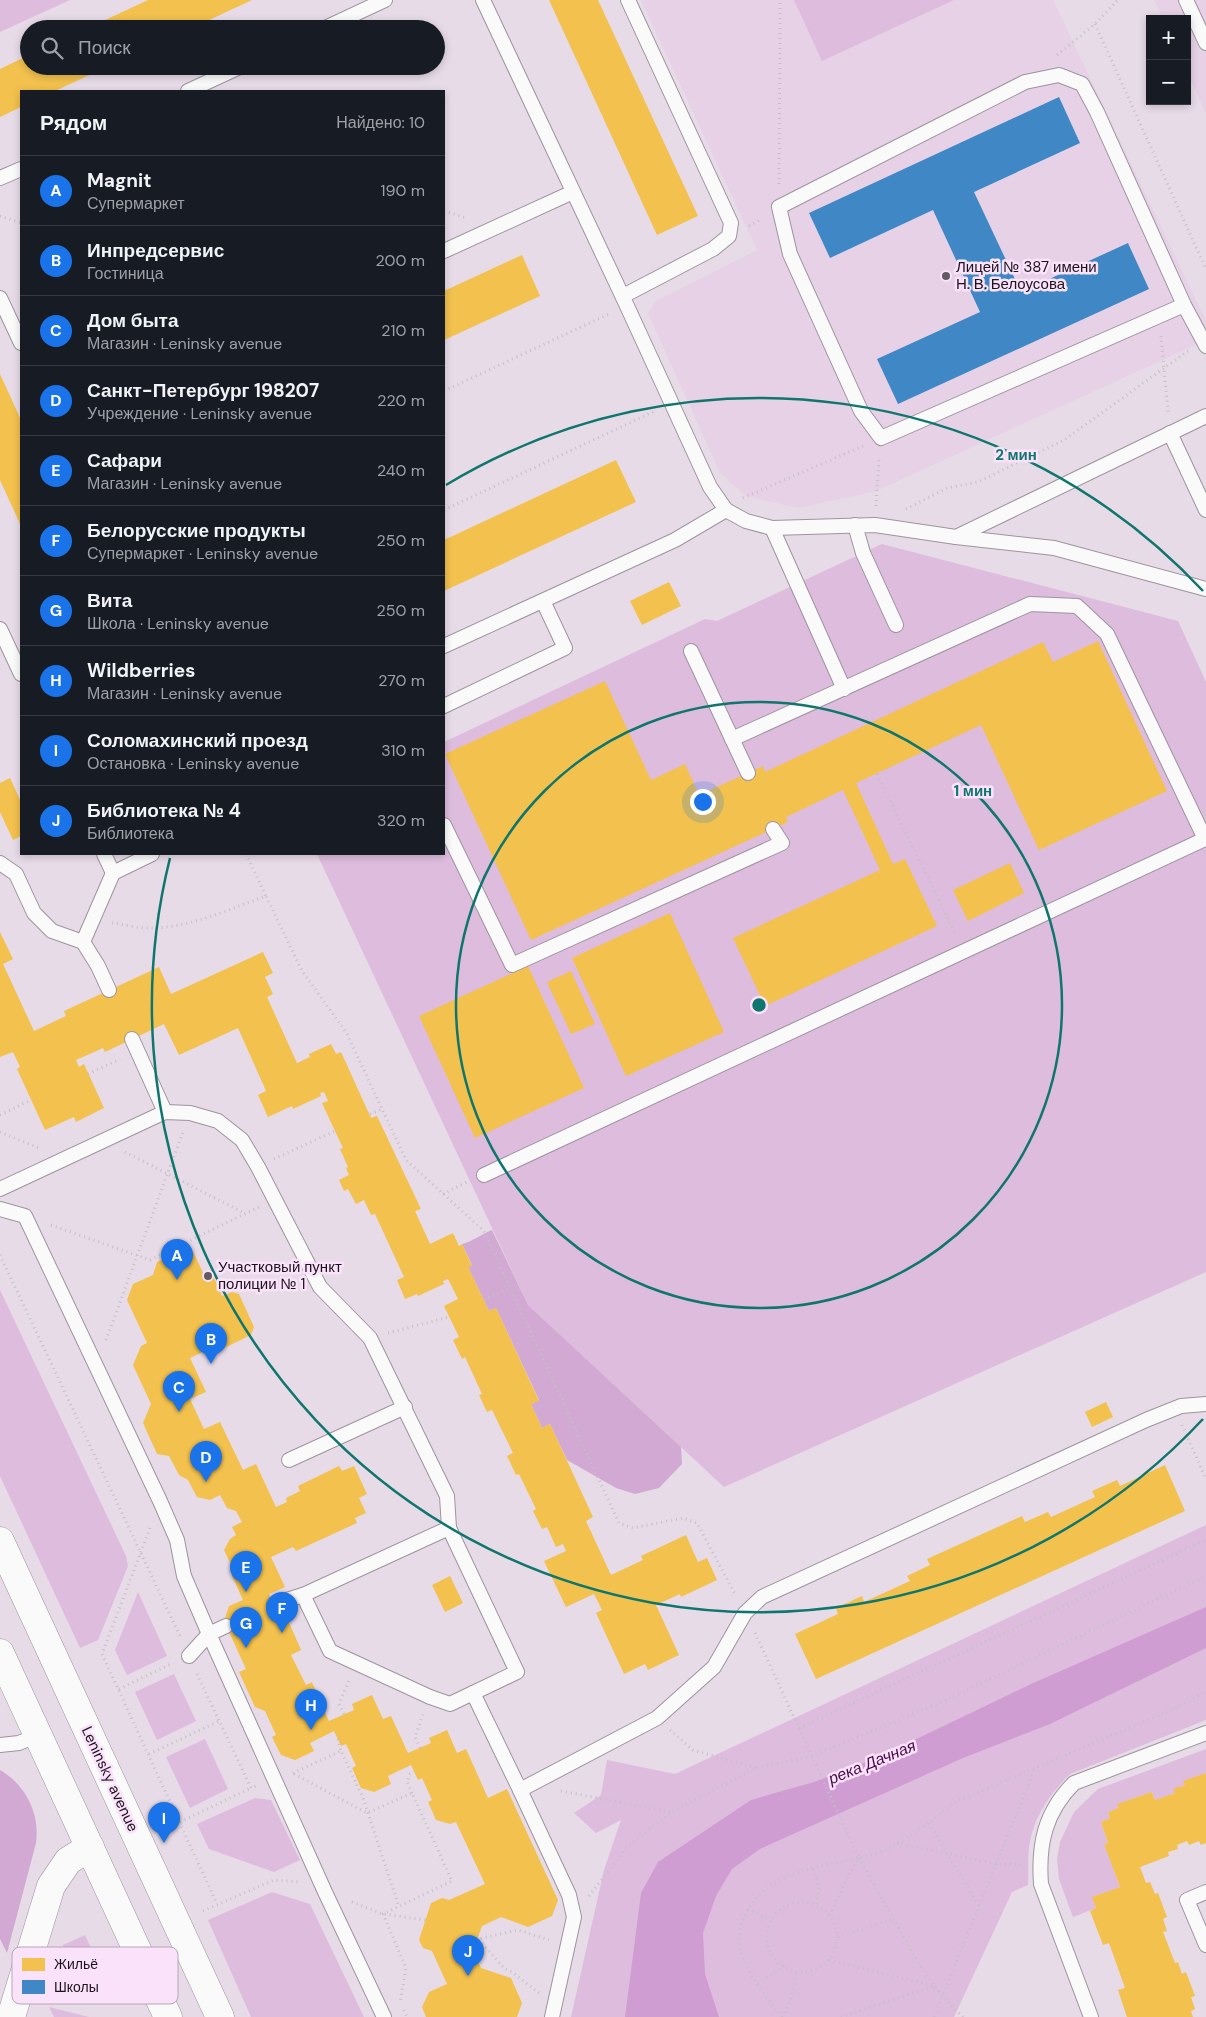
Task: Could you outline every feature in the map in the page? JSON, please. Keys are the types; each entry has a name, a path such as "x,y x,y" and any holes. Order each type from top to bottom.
{"main road":[{"name":"Leninsky avenue","path":"0,1541 220,2017"},
{"path":"0,1653 136,1947"},
{"path":"32,1947 51,1886 68,1862 90,1847"},
{"path":"11,2017 15,2004"},
{"path":"162,2004 168,2017"}],"lane":[{"path":"342,20 385,0"},
{"path":"483,0 625,301 710,487 726,510 746,522 772,528 876,525 956,537 1054,548 1206,589"},
{"path":"625,301 713,249 729,236 731,223 628,0"},
{"path":"1186,0 1206,43"},
{"path":"190,90 223,75"},
{"path":"1184,305 881,438 861,411 790,254 779,207 1026,82 1059,75 1082,84 1098,112 1184,305 1204,344"},
{"path":"0,178 20,169"},
{"path":"445,251 573,192"},
{"path":"0,298 20,341"},
{"path":"956,537 1206,416"},
{"path":"1170,433 1206,510"},
{"path":"445,646 675,540 726,510"},
{"path":"855,526 863,553 896,626"},
{"path":"772,528 844,689"},
{"path":"445,706 565,648 543,601"},
{"path":"484,1175 1205,839 1106,634 1077,606 1030,604 732,740"},
{"path":"0,628 20,672"},
{"path":"691,651 748,773"},
{"path":"445,827 512,965 782,843 772,829"},
{"path":"104,855 113,872"},
{"path":"83,942 113,872 150,855"},
{"path":"0,863 16,874 34,913 52,931 83,942 98,966 109,990"},
{"path":"134,1045 166,1112"},
{"path":"0,1190 166,1112 190,1113 218,1121 242,1140 320,1287 370,1338 447,1496 449,1528 517,1672 450,1704 430,1697 330,1651 303,1595"},
{"path":"0,1209 24,1216 96,1366 177,1540 184,1576 209,1634 384,2017"},
{"path":"524,1788 657,1718 714,1668 762,1596 1146,1420 1181,1406 1206,1404"},
{"path":"289,1460 405,1407"},
{"path":"274,1604 303,1595 449,1528"},
{"path":"189,1656 209,1634 226,1626"},
{"path":"473,1693 524,1788 569,1895 574,1917 552,2017"},
{"path":"1091,2017 1041,1884 1040,1866 1045,1833 1052,1811 1060,1797 1074,1783 1206,1733"},
{"path":"0,1745 19,1743 38,1735"},
{"path":"1206,1892 1187,1900 1206,1946"}],"path":[{"path":"779,191 780,0"},
{"path":"1026,82 1095,24 1118,0"},
{"path":"1095,24 1206,269"},
{"path":"729,236 746,228 779,207"},
{"path":"0,216 20,223"},
{"path":"445,391 625,301"},
{"path":"1160,316 1163,369 1170,433"},
{"path":"726,510 746,496 881,438 876,491 876,525 946,488 978,482 1064,440 1163,369 1204,344"},
{"path":"445,510 671,403"},
{"path":"877,774 964,951"},
{"path":"246,855 302,970 346,1032 406,1160 484,1231 619,1522 633,1528 683,1518 697,1523 748,1619 859,1858 923,1971 942,1996 963,2017"},
{"path":"94,920 145,928 172,926 197,921 266,896"},
{"path":"88,1074 134,1045"},
{"path":"0,1115 31,1100"},
{"path":"370,1114 382,1109"},
{"path":"96,1366 190,1113"},
{"path":"258,1167 335,1131"},
{"path":"0,1132 65,1159"},
{"path":"104,1141 244,1214"},
{"path":"443,1194 484,1175"},
{"path":"24,1216 150,1260 275,1199"},
{"path":"0,1255 142,1552 251,1788"},
{"path":"484,1300 510,1288"},
{"path":"370,1338 449,1316"},
{"path":"1174,1409 1206,1479"},
{"path":"160,1501 102,1654 217,1904 203,1911"},
{"path":"799,1728 1206,1540"},
{"path":"574,1917 626,1848 671,1812 757,1768 812,1756 935,1705 1206,1576"},
{"path":"119,1689 189,1656"},
{"path":"344,1714 339,1704 356,1663"},
{"path":"797,1972 788,2005 782,2017 758,1983 740,1950 740,1926 748,1909 770,1885 813,1869 885,1851 929,1822 953,1803 1176,1708 1206,1691"},
{"path":"420,1748 415,1737 430,1697"},
{"path":"657,1718 693,1750 757,1768"},
{"path":"149,1754 219,1721"},
{"path":"338,1739 341,1751 363,1798 399,1907"},
{"path":"341,1751 292,1773 367,1813"},
{"path":"934,2017 1035,1768"},
{"path":"407,2017 400,2001 406,1968 383,1914 452,1881 407,1782 410,1774 414,1772"},
{"path":"180,1822 262,1783 275,1781"},
{"path":"524,1788 671,1812"},
{"path":"367,1813 412,1792"},
{"path":"929,1822 979,1906"},
{"path":"897,1843 996,1864 1040,1866"},
{"path":"830,1915 848,1876 859,1858"},
{"path":"813,1869 819,1886 816,1905"},
{"path":"797,1902 810,1902 830,1915 836,1925 838,1937 835,1949 829,1960 820,1967 808,1972 797,1972 784,1966 771,1953 768,1931 771,1920 787,1905 797,1902"},
{"path":"748,1909 771,1920"},
{"path":"838,1937 892,1919"},
{"path":"525,1932 518,1930 478,1939 505,1969 512,1972 536,1992 556,1998"},
{"path":"829,1960 934,1986"},
{"path":"758,1983 784,1966"},
{"path":"841,2017 934,1986"}],"shaded area":[{"path":"0,0 70,0 26,20 20,20 20,23 0,32"},
{"name":"Лицей № 387 имени Н. В. Белоусова","path":"641,0 1053,0 1206,321 1206,340 876,491 798,508 746,496 720,473 648,313 656,301 757,250"},
{"path":"794,0 954,0 822,61"},
{"path":"1154,0 1206,0 1206,113 1191,81 1191,15 1161,15"},
{"path":"882,544 1178,621 1206,682 1206,1272 724,1487 528,1305 317,855 445,855 445,742 705,619 717,621"},
{"path":"492,1230 528,1305 681,1447 682,1464 659,1488 635,1494 616,1488 567,1460 550,1424 542,1428 531,1404 539,1400 496,1308 489,1311 468,1267 472,1265 462,1244"},
{"path":"0,1290 126,1556 128,1566 98,1640 80,1648 0,1476"},
{"path":"1206,1525 1206,1720 1070,1774 1057,1788 1035,1823 1032,1833 1029,1852 1028,1885 1012,1892 954,2017 571,2017 604,1870 621,1820 596,1833 574,1813 601,1795 607,1760 675,1774"},
{"path":"138,1592 167,1656 127,1675 115,1650"},
{"path":"174,1674 196,1721 157,1740 135,1692"},
{"path":"205,1739 228,1789 190,1808 166,1757"},
{"path":"1206,1749 1206,1773 1184,1781 1185,1785 1174,1789 1175,1793 1155,1800 1152,1792 1118,1804 1119,1808 1108,1812 1110,1818 1101,1822 1108,1843 1104,1844 1120,1887 1093,1897 1096,1908 1073,1917 1059,1879 1057,1859 1060,1842 1074,1812 1098,1789"},
{"path":"0,1770 9,1776 24,1792 33,1811 37,1832 36,1843 7,1953 0,1939"},
{"path":"255,1798 271,1800 300,1860 274,1872 209,1849 197,1824"},
{"path":"272,1892 310,1904 364,2017 251,2017 208,1920"},
{"path":"85,1935 90,1947 62,1947 63,1945"},
{"path":"49,2007 89,2017 54,2017"}],"water":[{"name":"река Дачная","path":"1206,1607 1206,1648 1050,1724 963,1758 760,1849 732,1869 716,1896 703,1933 705,1974 719,2017 625,2017 641,1893 658,1862 751,1800 814,1782 877,1758 1031,1684"}],"building: Жильё":[{"path":"148,0 252,0 209,20 105,20"},
{"path":"549,0 598,0 698,216 657,235"},
{"path":"20,59 20,75 90,75 57,90 20,90 20,107 0,117 0,69"},
{"path":"522,255 540,296 445,340 445,291"},
{"path":"0,374 20,418 20,524 0,480"},
{"path":"616,460 636,502 445,591 445,540"},
{"path":"669,582 681,606 642,625 630,601"},
{"path":"1098,641 1167,791 1039,850 981,725 856,783 893,864 905,859 937,926 765,1006 733,938 880,870 843,790 786,817 788,822 531,940 445,754 605,681 651,780 685,764 699,795 763,766 765,772 1043,642 1053,662"},
{"path":"10,778 20,800 20,836 13,840 0,812 0,783"},
{"path":"1010,863 1024,893 968,921 953,890"},
{"path":"670,913 724,1032 626,1076 572,958"},
{"path":"0,932 13,959 3,964 34,1031 66,1016 64,1011 159,967 171,994 263,952 273,973 265,977 273,994 267,997 297,1063 310,1057 309,1054 331,1044 336,1054 341,1052 371,1118 377,1116 421,1209 415,1211 430,1244 453,1233 459,1246 462,1244 472,1266 468,1267 489,1311 496,1308 539,1401 531,1404 542,1428 550,1424 593,1517 586,1521 611,1575 643,1560 641,1556 686,1535 698,1562 707,1558 717,1580 681,1597 680,1594 656,1605 679,1655 648,1670 645,1664 624,1674 596,1613 602,1610 594,1594 566,1607 544,1561 566,1551 563,1544 556,1547 547,1527 542,1529 533,1511 536,1509 519,1474 516,1475 507,1456 513,1453 492,1410 487,1412 479,1395 482,1394 465,1357 462,1359 453,1340 459,1337 444,1306 458,1299 448,1279 443,1281 444,1284 418,1296 417,1294 405,1299 397,1280 404,1277 375,1214 371,1215 364,1200 356,1204 348,1189 344,1191 339,1180 349,1175 346,1168 348,1167 340,1149 343,1148 322,1103 328,1101 324,1092 320,1093 321,1096 293,1109 292,1106 268,1117 258,1095 266,1091 238,1028 179,1055 164,1024 105,1052 103,1048 76,1060 79,1067 84,1064 104,1108 76,1122 74,1117 45,1130 17,1069 20,1067 13,1052 0,1057"},
{"path":"528,966 584,1088 475,1138 419,1016"},
{"path":"571,971 595,1024 571,1034 547,982"},
{"path":"193,1251 204,1275 211,1271 222,1296 232,1292 239,1294 254,1327 251,1335 220,1350 213,1347 190,1358 206,1392 190,1399 204,1429 220,1422 243,1470 256,1464 276,1507 287,1502 286,1498 300,1491 298,1486 339,1466 342,1471 354,1466 367,1494 359,1498 366,1513 355,1518 357,1523 296,1551 293,1547 271,1557 285,1587 269,1594 278,1614 284,1611 301,1650 291,1655 306,1685 312,1682 329,1721 354,1710 352,1704 372,1695 383,1719 391,1716 408,1753 431,1743 429,1738 447,1730 457,1753 466,1749 488,1798 507,1789 558,1900 552,1916 528,1927 501,1917 482,1926 473,1951 481,1968 511,1978 522,2003 517,2017 426,2017 422,2007 429,1992 447,1984 432,1951 423,1948 419,1940 431,1903 442,1898 449,1900 485,1884 456,1822 450,1824 436,1820 428,1802 432,1800 422,1778 418,1780 411,1765 388,1776 391,1784 374,1792 361,1788 352,1768 356,1766 346,1744 341,1746 334,1731 310,1743 314,1751 295,1760 281,1755 272,1737 276,1735 265,1711 255,1707 239,1672 246,1669 224,1621 229,1606 243,1600 232,1576 234,1571 224,1550 230,1539 236,1535 232,1527 242,1522 236,1511 227,1508 220,1495 210,1500 197,1497 188,1480 179,1475 169,1456 157,1454 143,1423 151,1404 133,1365 141,1346 147,1343 127,1300 133,1284 153,1275 157,1262 173,1255 175,1260"},
{"path":"1106,1402 1113,1417 1092,1427 1085,1412"},
{"path":"1165,1465 1185,1511 816,1679 795,1634 838,1614 836,1608 862,1596 864,1602 910,1581 907,1576 930,1565 927,1559 1022,1516 1025,1522 1048,1512 1051,1517 1095,1497 1092,1491 1117,1480 1120,1486"},
{"path":"450,1576 463,1603 445,1612 432,1585"},
{"path":"1206,1773 1206,1843 1201,1845 1199,1841 1189,1845 1187,1841 1177,1845 1178,1849 1168,1852 1169,1856 1140,1867 1146,1883 1150,1882 1155,1894 1158,1893 1167,1917 1163,1919 1167,1931 1163,1932 1175,1963 1178,1962 1182,1974 1186,1972 1195,1996 1191,1997 1195,2009 1191,2011 1193,2017 1127,2017 1118,1990 1125,1988 1109,1943 1103,1945 1090,1911 1096,1908 1092,1897 1120,1887 1104,1844 1108,1843 1101,1822 1110,1818 1108,1812 1119,1808 1117,1804 1152,1792 1155,1800 1175,1793 1173,1789 1185,1785 1183,1781"}],"building: Школы":[{"path":"1059,97 1080,143 974,192 1021,292 1128,243 1149,289 898,404 877,359 980,312 933,210 830,258 809,213"}],"place":[{"name":"Лицей № 387 имени Н. В. Белоусова","path":"946,276"},
{"name":"Участковый пункт полиции № 1","path":"208,1276"},
{"name":"Magnit","path":"177,1280"},
{"name":"Инпредсервис","path":"211,1364"},
{"name":"Дом быта","path":"179,1412"},
{"name":"Санкт-Петербург 198207","path":"206,1482"},
{"name":"Сафари","path":"246,1592"},
{"name":"Белорусские продукты","path":"282,1633"},
{"name":"Вита","path":"246,1648"},
{"name":"Wildberries","path":"311,1730"},
{"name":"Соломахинский проезд","path":"164,1843"},
{"name":"Библиотека № 4","path":"468,1976"}]}
